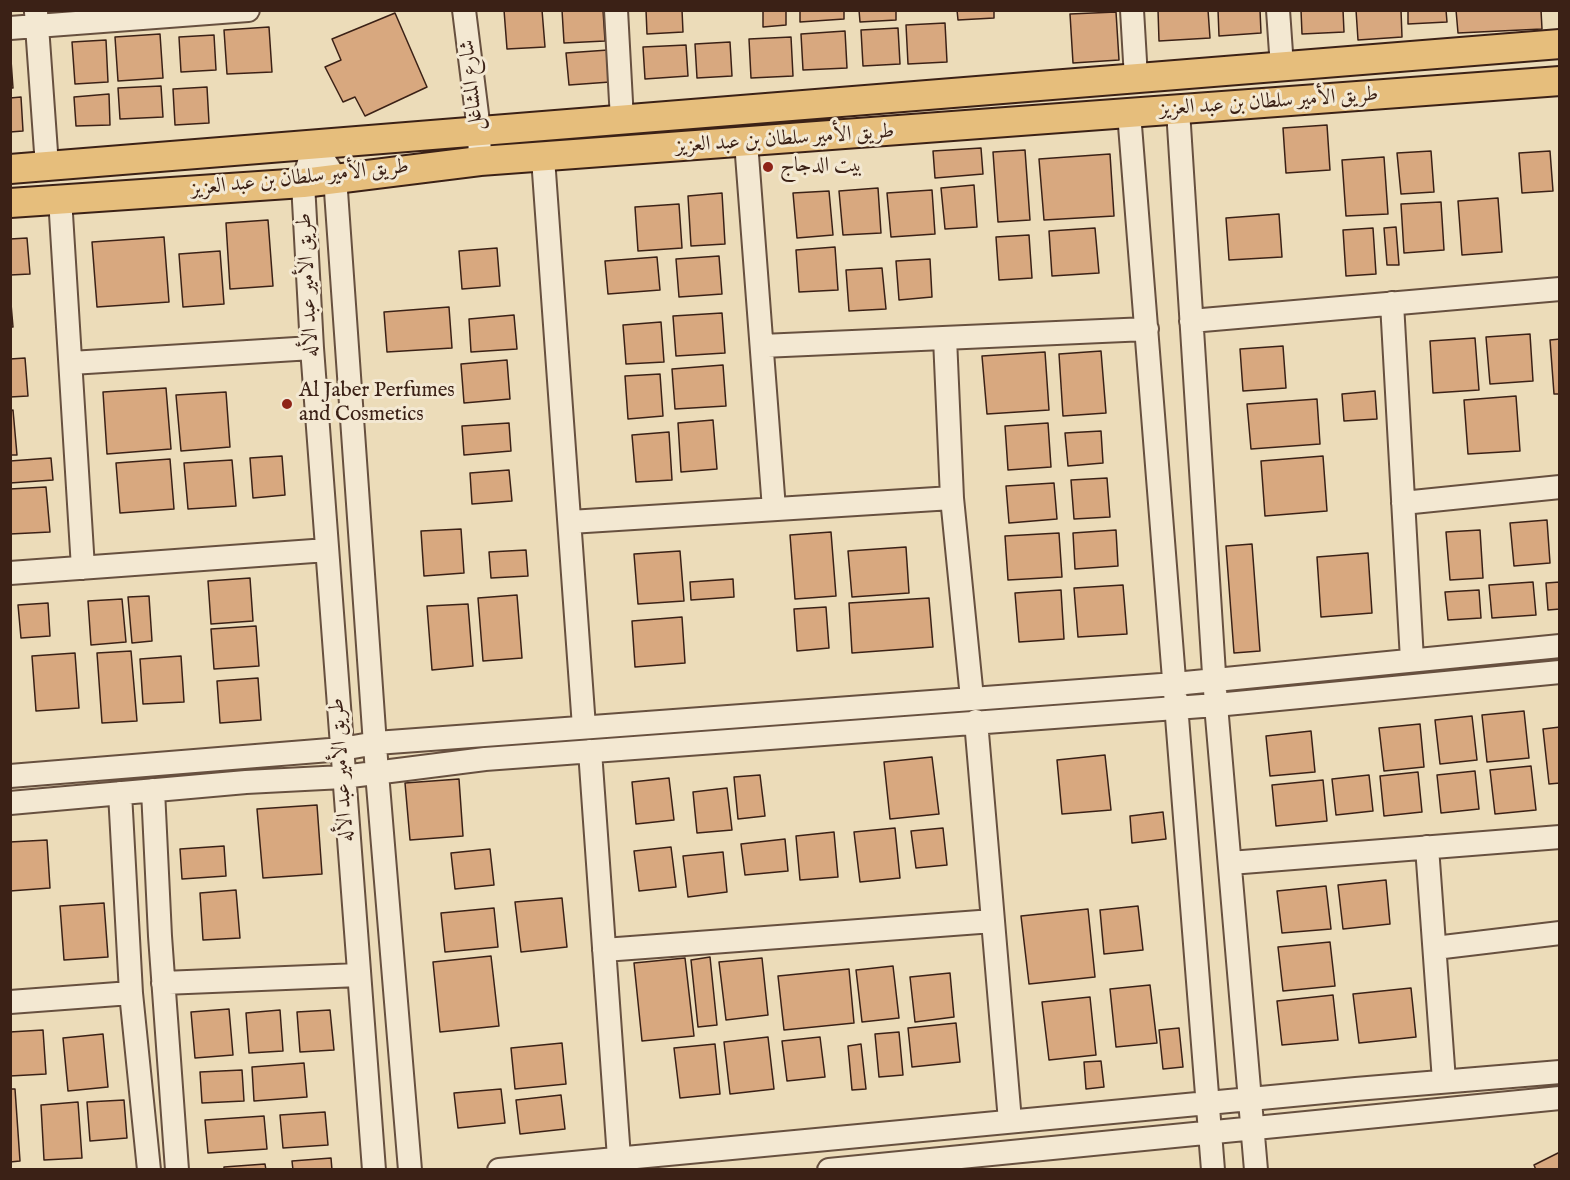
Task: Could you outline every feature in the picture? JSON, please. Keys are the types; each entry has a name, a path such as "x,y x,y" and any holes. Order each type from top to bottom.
{"main road":[{"name":"طريق الأمير سلطان بن عبد العزيز","path":"10,169 1560,44"},
{"name":"طريق الأمير سلطان بن عبد العزيز","path":"10,203 303,183 335,177 480,160 543,158 1560,81"}],"street":[{"path":"10,28 37,18 248,10"},
{"name":"شارع المشاغل","path":"464,10 479,130 480,160"},
{"path":"616,10 622,120"},
{"path":"1132,10 1136,78"},
{"path":"1278,10 1282,67"},
{"path":"37,18 47,166"},
{"path":"1178,110 1216,705 1256,1170"},
{"path":"1130,113 1213,1170"},
{"path":"746,142 774,509"},
{"name":"طريق الأمير عبد الأله","path":"314,145 335,177 377,773 410,1170"},
{"name":"طريق الأمير عبد الأله","path":"314,145 303,183 312,348 374,1170"},
{"path":"543,158 584,728"},
{"path":"60,198 83,568"},
{"path":"1191,321 1560,289"},
{"path":"1392,303 1412,660"},
{"path":"762,345 1147,329"},
{"path":"945,338 952,498 972,698"},
{"path":"71,363 312,348"},
{"path":"1403,503 1560,487"},
{"path":"570,522 952,498"},
{"path":"10,573 327,550"},
{"path":"10,776 342,749 376,743 1175,684 1560,646"},
{"path":"10,803 153,790 343,777 485,759 1216,705 1560,672"},
{"path":"976,721 1010,1121"},
{"path":"590,751 619,1158"},
{"path":"153,790 163,983 177,1170"},
{"path":"120,794 131,993 149,1170"},
{"path":"1230,863 1560,837"},
{"path":"1427,847 1444,1081"},
{"path":"604,950 993,921"},
{"path":"1435,948 1560,933"},
{"path":"163,983 359,975"},
{"path":"10,1002 131,993"},
{"path":"499,1170 1560,1072"},
{"path":"829,1170 1560,1098"}],"building":[{"path":"504,10 542,10 545,47 507,49"},
{"path":"562,10 603,10 605,41 564,43"},
{"path":"646,10 682,10 683,32 647,34"},
{"path":"763,10 786,10 786,25 763,27"},
{"path":"800,10 844,10 844,19 800,22"},
{"path":"859,10 896,10 896,20 860,22"},
{"path":"957,10 994,10 994,18 958,20"},
{"path":"1158,10 1208,10 1210,38 1159,41"},
{"path":"1218,10 1260,10 1261,33 1219,36"},
{"path":"1301,10 1343,10 1344,32 1302,34"},
{"path":"1356,10 1401,10 1402,37 1358,40"},
{"path":"1408,10 1446,10 1447,22 1408,24"},
{"path":"1456,10 1541,10 1542,29 1458,33"},
{"path":"1116,12 1119,60 1073,63 1070,14"},
{"path":"395,13 427,87 365,116 355,97 343,102 325,67 341,60 332,39"},
{"path":"945,23 947,62 908,64 906,25"},
{"path":"269,27 272,72 227,74 224,30"},
{"path":"898,28 900,64 863,66 861,30"},
{"path":"845,31 847,68 803,70 801,34"},
{"path":"160,34 163,78 118,81 115,37"},
{"path":"214,35 216,70 181,72 179,37"},
{"path":"791,37 793,76 751,78 749,39"},
{"path":"106,40 108,82 75,84 72,42"},
{"path":"730,42 732,76 697,78 695,44"},
{"path":"686,45 688,76 645,79 643,47"},
{"path":"10,46 13,88 10,88"},
{"path":"608,50 610,82 569,85 566,53"},
{"path":"161,86 163,117 120,119 118,88"},
{"path":"207,87 209,123 175,125 173,89"},
{"path":"109,94 110,125 76,126 74,97"},
{"path":"21,97 23,131 10,132 10,98"},
{"path":"1327,125 1330,170 1286,173 1283,128"},
{"path":"981,148 983,174 935,178 933,151"},
{"path":"1025,150 1030,220 998,222 993,152"},
{"path":"1431,151 1434,192 1401,194 1397,153"},
{"path":"1550,151 1553,191 1522,193 1519,153"},
{"path":"1110,154 1114,216 1044,220 1039,159"},
{"path":"1384,157 1388,214 1346,216 1342,160"},
{"path":"974,185 977,227 945,229 941,188"},
{"path":"878,188 881,233 843,235 839,191"},
{"path":"932,190 935,234 891,237 887,193"},
{"path":"829,191 833,235 797,238 793,193"},
{"path":"722,193 725,244 691,246 688,196"},
{"path":"1498,198 1502,252 1462,255 1458,201"},
{"path":"1441,202 1444,250 1404,253 1401,204"},
{"path":"679,204 682,248 638,251 635,207"},
{"path":"1279,214 1282,257 1229,260 1226,218"},
{"path":"268,220 273,286 230,289 226,223"},
{"path":"1396,227 1399,265 1387,265 1384,228"},
{"path":"1095,228 1099,273 1052,276 1049,231"},
{"path":"1373,228 1376,274 1346,276 1343,230"},
{"path":"1029,235 1032,278 999,280 996,237"},
{"path":"164,237 169,302 97,307 92,242"},
{"path":"27,238 30,274 10,275 10,239"},
{"path":"835,247 838,290 799,292 796,250"},
{"path":"497,248 500,286 462,289 459,251"},
{"path":"220,251 224,304 183,307 179,254"},
{"path":"719,256 722,294 679,297 676,259"},
{"path":"657,257 660,290 608,294 605,261"},
{"path":"930,259 932,297 899,300 896,261"},
{"path":"882,268 886,309 849,311 846,270"},
{"path":"10,292 13,327 10,327"},
{"path":"449,307 452,348 387,352 384,312"},
{"path":"722,313 725,353 676,356 673,316"},
{"path":"514,315 517,349 471,352 469,319"},
{"path":"661,322 664,362 626,364 623,325"},
{"path":"1530,334 1533,381 1490,384 1486,337"},
{"path":"1475,338 1479,390 1433,393 1430,341"},
{"path":"1560,339 1560,394 1554,394 1550,340"},
{"path":"1283,346 1286,388 1243,391 1240,349"},
{"path":"1101,351 1106,413 1063,416 1059,354"},
{"path":"1045,352 1049,410 987,414 982,356"},
{"path":"25,358 28,396 10,397 10,359"},
{"path":"507,360 510,399 464,403 461,364"},
{"path":"723,365 726,406 675,409 672,369"},
{"path":"660,374 663,416 628,419 625,376"},
{"path":"166,388 171,449 107,454 103,392"},
{"path":"1375,391 1377,419 1344,421 1342,394"},
{"path":"226,392 230,447 181,451 176,395"},
{"path":"1516,396 1520,451 1468,454 1464,400"},
{"path":"1317,399 1320,444 1251,449 1247,404"},
{"path":"13,410 17,455 10,455 10,411"},
{"path":"713,420 717,469 681,472 678,423"},
{"path":"509,423 511,451 464,455 462,426"},
{"path":"1048,423 1051,467 1008,470 1005,426"},
{"path":"1101,431 1103,463 1068,466 1065,433"},
{"path":"669,432 672,480 636,482 632,435"},
{"path":"282,456 285,495 253,498 250,458"},
{"path":"1323,456 1327,511 1265,516 1261,461"},
{"path":"51,458 53,480 10,483 10,461"},
{"path":"170,459 174,509 120,513 116,463"},
{"path":"232,460 236,506 188,509 184,463"},
{"path":"509,470 512,501 472,504 470,473"},
{"path":"1107,478 1110,517 1074,519 1071,480"},
{"path":"1054,483 1057,519 1009,523 1006,486"},
{"path":"46,487 50,532 10,534 10,489"},
{"path":"1547,520 1550,563 1514,566 1510,523"},
{"path":"461,529 464,573 424,576 421,531"},
{"path":"1116,530 1118,566 1075,569 1073,533"},
{"path":"1480,530 1483,578 1450,580 1446,532"},
{"path":"831,532 836,596 795,599 790,535"},
{"path":"1059,533 1062,577 1008,580 1005,536"},
{"path":"1252,544 1260,651 1234,653 1226,546"},
{"path":"906,547 909,593 852,597 848,551"},
{"path":"526,550 528,576 491,578 489,552"},
{"path":"680,551 684,601 638,604 634,554"},
{"path":"1368,553 1372,613 1321,617 1317,557"},
{"path":"250,578 253,621 211,624 208,581"},
{"path":"733,579 734,597 691,600 690,582"},
{"path":"1533,582 1536,615 1492,618 1489,585"},
{"path":"1560,582 1560,609 1548,610 1546,583"},
{"path":"1123,585 1127,634 1078,637 1074,588"},
{"path":"1061,590 1064,639 1019,642 1015,593"},
{"path":"1479,590 1481,618 1448,620 1445,592"},
{"path":"517,595 522,658 483,661 478,598"},
{"path":"149,596 152,641 132,643 128,597"},
{"path":"929,598 933,647 852,653 849,603"},
{"path":"122,599 126,642 91,645 88,601"},
{"path":"48,603 50,636 21,638 18,605"},
{"path":"468,604 473,666 432,670 427,606"},
{"path":"826,607 829,648 797,651 794,609"},
{"path":"682,617 685,663 635,667 632,621"},
{"path":"256,626 259,666 214,669 211,629"},
{"path":"131,651 137,721 102,723 97,653"},
{"path":"75,653 79,708 36,711 32,656"},
{"path":"181,656 184,702 143,704 140,659"},
{"path":"258,678 261,720 220,723 217,681"},
{"path":"1524,711 1529,758 1487,762 1482,715"},
{"path":"1472,716 1477,760 1440,764 1435,720"},
{"path":"1420,724 1424,767 1384,771 1379,728"},
{"path":"1560,727 1560,783 1549,784 1543,729"},
{"path":"1311,731 1315,772 1270,776 1266,736"},
{"path":"1105,755 1111,810 1062,814 1057,760"},
{"path":"932,757 939,814 890,819 884,762"},
{"path":"1531,766 1536,810 1495,814 1490,770"},
{"path":"1475,771 1479,809 1441,813 1437,775"},
{"path":"1418,772 1422,812 1384,816 1380,776"},
{"path":"760,775 765,816 738,819 734,777"},
{"path":"1369,775 1373,811 1336,815 1332,779"},
{"path":"669,778 674,820 636,824 632,782"},
{"path":"459,779 463,836 410,840 405,783"},
{"path":"1323,780 1327,821 1276,826 1272,785"},
{"path":"727,788 732,830 697,833 693,792"},
{"path":"317,805 322,874 263,878 257,809"},
{"path":"1163,812 1166,839 1132,843 1130,816"},
{"path":"895,828 900,878 860,882 854,832"},
{"path":"943,828 947,865 916,868 911,831"},
{"path":"834,832 838,877 800,880 796,836"},
{"path":"785,839 788,871 745,875 741,844"},
{"path":"47,840 50,888 10,891 10,842"},
{"path":"224,846 226,876 182,879 180,849"},
{"path":"671,847 676,887 639,891 634,851"},
{"path":"490,849 494,885 455,889 451,853"},
{"path":"723,852 727,892 688,897 683,856"},
{"path":"1386,880 1390,924 1343,929 1338,885"},
{"path":"1326,886 1331,929 1282,933 1277,891"},
{"path":"236,890 240,938 203,940 200,893"},
{"path":"562,898 567,947 521,952 515,902"},
{"path":"104,903 108,957 64,960 60,906"},
{"path":"1138,906 1143,950 1104,954 1100,910"},
{"path":"494,908 498,947 445,952 441,913"},
{"path":"1088,909 1095,977 1029,984 1021,916"},
{"path":"1330,942 1335,986 1283,991 1278,947"},
{"path":"491,956 499,1026 440,1032 433,962"},
{"path":"710,957 717,1025 698,1027 691,960"},
{"path":"685,958 694,1036 642,1041 634,963"},
{"path":"762,958 768,1015 726,1020 719,962"},
{"path":"893,966 899,1018 862,1022 856,970"},
{"path":"849,969 854,1023 784,1030 778,976"},
{"path":"950,973 954,1017 915,1022 910,977"},
{"path":"1150,985 1157,1043 1116,1047 1110,989"},
{"path":"1411,988 1416,1037 1359,1043 1353,994"},
{"path":"1333,995 1338,1040 1282,1045 1277,1001"},
{"path":"1090,997 1096,1055 1049,1060 1042,1002"},
{"path":"229,1009 233,1055 195,1058 191,1012"},
{"path":"280,1010 283,1051 249,1053 246,1013"},
{"path":"330,1010 334,1050 300,1052 297,1012"},
{"path":"956,1023 960,1062 912,1067 908,1028"},
{"path":"1179,1028 1183,1067 1163,1069 1159,1030"},
{"path":"43,1030 46,1074 10,1076 10,1032"},
{"path":"899,1032 903,1075 879,1077 875,1034"},
{"path":"103,1034 108,1087 68,1091 63,1038"},
{"path":"768,1037 774,1089 730,1094 724,1042"},
{"path":"820,1037 825,1077 787,1081 782,1041"},
{"path":"562,1043 566,1084 515,1089 511,1048"},
{"path":"715,1044 720,1094 680,1098 674,1048"},
{"path":"861,1044 866,1089 852,1090 848,1046"},
{"path":"1101,1061 1104,1087 1086,1089 1084,1062"},
{"path":"304,1063 307,1097 254,1101 252,1067"},
{"path":"242,1070 244,1101 202,1103 200,1072"},
{"path":"10,1089 15,1089 20,1161 10,1162"},
{"path":"501,1089 505,1123 458,1128 454,1093"},
{"path":"561,1095 565,1129 520,1134 516,1100"},
{"path":"124,1100 127,1138 90,1141 87,1102"},
{"path":"78,1102 82,1158 44,1160 41,1105"},
{"path":"325,1112 328,1145 283,1148 280,1115"},
{"path":"264,1116 267,1149 208,1153 205,1120"},
{"path":"1560,1152 1560,1170 1536,1170 1534,1165"},
{"path":"331,1158 332,1170 293,1170 292,1161"},
{"path":"265,1164 266,1170 224,1170 224,1167"}],"place":[{"name":"بيت الدجاج","path":"768,167"},
{"name":"Al Jaber Perfumes and Cosmetics","path":"287,404"}]}
